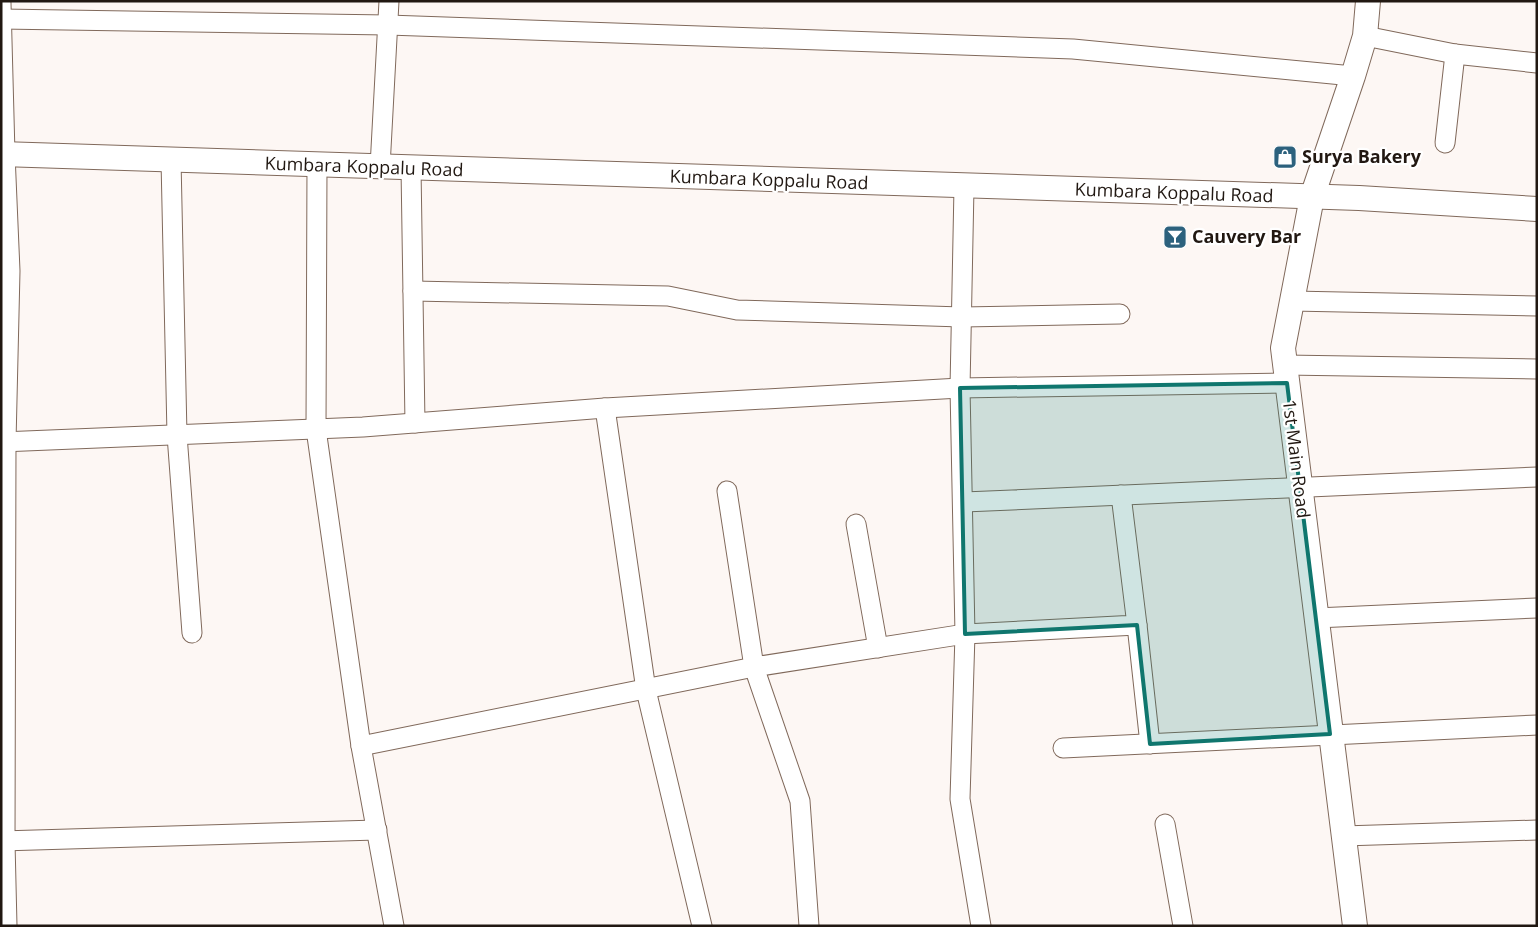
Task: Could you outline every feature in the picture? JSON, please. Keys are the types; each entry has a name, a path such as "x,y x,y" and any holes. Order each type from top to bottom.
{"street":[{"path":"380,167 389,1"},
{"name":"1st Main Road","path":"1355,926 1282,348 1312,197 1365,36 1368,1"},
{"path":"1,3 6,272 3,842 7,926"},
{"path":"1,19 388,25 1073,49 1353,76"},
{"path":"1365,36 1455,54 1537,64"},
{"path":"1445,143 1455,54"},
{"name":"Kumbara Koppalu Road","path":"3,154 1312,197 1537,209"},
{"path":"171,160 177,435 192,633"},
{"path":"318,165 316,429 361,746 394,926"},
{"path":"412,168 415,423"},
{"path":"964,187 960,388 966,634 960,799 981,926"},
{"path":"413,291 668,296 737,310 962,317 1120,314"},
{"path":"1292,301 1537,306"},
{"path":"4,442 316,429 605,408 960,388 1286,374 1537,369"},
{"path":"605,408 646,690 702,926"},
{"path":"964,502 1537,477"},
{"path":"727,491 754,667 800,801 808,926"},
{"path":"1121,495 1150,744"},
{"path":"856,524 878,648"},
{"path":"1316,618 1537,608"},
{"path":"361,746 754,667 966,634 1137,625"},
{"path":"1063,748 1537,725"},
{"path":"1165,824 1183,926"},
{"path":"3,842 377,830"},
{"path":"1343,836 1537,830"}],"highlighted area":[{"path":"1287,383 1330,734 1150,744 1137,625 965,634 960,388"}],"place":[{"name":"Surya Bakery","path":"1285,157"},
{"name":"Cauvery Bar","path":"1175,237"}]}
